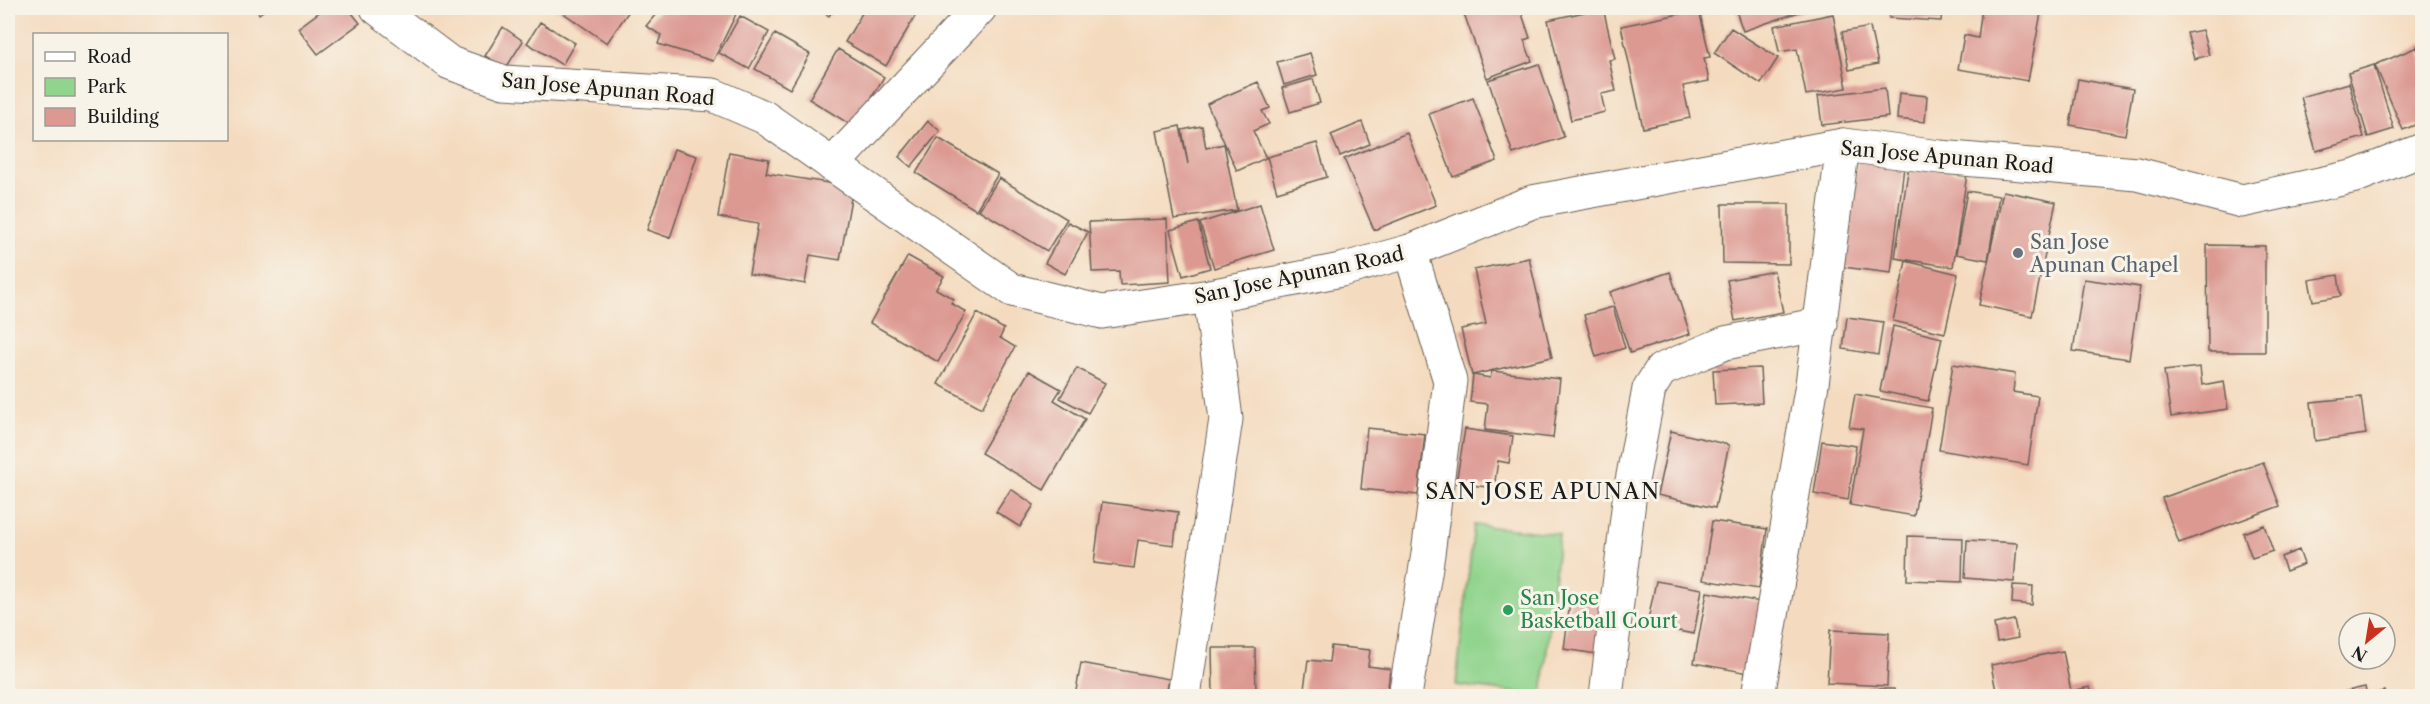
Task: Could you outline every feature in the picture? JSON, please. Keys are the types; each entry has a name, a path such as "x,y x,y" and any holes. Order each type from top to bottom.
{"street":[{"name":"San Jose Apunan Road","path":"377,8 450,63 504,82 713,95 764,117 1012,290 1102,312 1209,296 1341,270 1410,251 1532,202 1843,145 1940,157 2137,174 2242,201 2356,176 2422,150"},
{"path":"832,165 980,8"},
{"path":"1758,696 1821,324 1843,145"},
{"path":"1405,696 1428,554 1450,381 1410,251"},
{"path":"1184,696 1226,419 1209,296"},
{"path":"1606,696 1630,492 1649,389 1660,370 1725,343 1821,324"}],"green space":[{"name":"San Jose Basketball Court","path":"1474,525 1559,534 1542,696 1456,685"}],"building":[{"path":"255,8 267,8 259,14"},
{"path":"325,8 348,8 360,23 318,54 298,28"},
{"path":"556,8 631,8 607,43"},
{"path":"661,8 739,8 713,61 658,44 661,35 646,26"},
{"path":"817,8 834,8 829,16"},
{"path":"865,8 920,8 886,66 845,42"},
{"path":"1462,8 1520,8 1530,38 1524,40 1532,61 1487,78"},
{"path":"1603,8 1615,59 1609,60 1616,91 1601,94 1605,112 1571,120 1548,20"},
{"path":"1735,8 1811,8 1743,31"},
{"path":"1890,8 1942,8 1941,21 1889,18"},
{"path":"1982,8 1992,10 1993,8 2042,8 2028,81 1958,69 1964,35 1978,38"},
{"path":"1699,10 1710,57 1704,58 1709,81 1683,86 1690,118 1643,128 1621,26"},
{"path":"1833,14 1847,88 1806,95 1797,49 1779,52 1774,26"},
{"path":"740,16 769,32 749,69 719,53"},
{"path":"540,22 575,43 562,65 527,43"},
{"path":"503,27 523,41 506,68 485,56"},
{"path":"1870,27 1878,64 1849,70 1842,32"},
{"path":"1731,28 1778,58 1761,84 1714,53"},
{"path":"2202,30 2209,55 2194,59 2187,33"},
{"path":"775,34 810,54 790,89 755,69"},
{"path":"2422,43 2422,56 2417,46"},
{"path":"2417,47 2422,60 2422,122 2403,130 2375,65"},
{"path":"838,49 884,77 854,127 809,99"},
{"path":"1310,53 1317,75 1284,85 1277,62"},
{"path":"1539,64 1564,137 1513,154 1488,80"},
{"path":"2374,65 2394,129 2368,137 2348,73"},
{"path":"1313,79 1320,103 1290,112 1282,88"},
{"path":"2078,79 2133,89 2125,135 2070,125"},
{"path":"1258,82 1270,108 1262,111 1269,124 1253,131 1266,158 1237,171 1207,104"},
{"path":"2349,83 2364,137 2316,151 2301,97"},
{"path":"1885,88 1888,117 1822,125 1818,96"},
{"path":"1899,93 1927,96 1925,122 1897,119"},
{"path":"1473,98 1497,161 1453,177 1429,114"},
{"path":"928,121 940,131 911,167 899,157"},
{"path":"1362,122 1370,144 1340,156 1331,135"},
{"path":"1180,126 1188,164 1182,130 1202,126 1206,148 1224,144 1237,210 1174,219 1157,131"},
{"path":"1407,133 1436,205 1374,230 1344,159"},
{"path":"938,138 998,174 976,210 916,173"},
{"path":"1317,143 1327,177 1277,192 1267,157"},
{"path":"674,149 697,156 670,238 647,230"},
{"path":"729,152 769,159 766,173 853,187 840,260 810,255 805,284 749,274 758,224 718,217"},
{"path":"1857,161 1904,167 1891,273 1843,267"},
{"path":"1909,165 1967,174 1953,267 1895,258"},
{"path":"999,178 1067,219 1047,251 979,210"},
{"path":"1967,191 1999,196 1988,260 1956,254"},
{"name":"San Jose Apunan Chapel","path":"2003,191 2056,202 2032,316 1979,305"},
{"path":"1260,204 1274,250 1214,268 1200,223"},
{"path":"1722,204 1789,204 1789,264 1723,263"},
{"path":"1167,219 1170,282 1120,285 1119,271 1092,272 1089,222"},
{"path":"1068,222 1088,232 1065,274 1045,263"},
{"path":"1198,222 1210,268 1183,276 1170,230"},
{"path":"2207,245 2265,246 2265,352 2208,352"},
{"path":"908,256 944,276 936,289 954,299 951,303 966,312 938,362 870,323"},
{"path":"1529,258 1552,357 1472,375 1461,329 1486,324 1474,270"},
{"path":"1906,261 1958,274 1945,333 1893,321"},
{"path":"1774,271 1783,312 1735,321 1727,280"},
{"path":"1670,272 1690,334 1630,353 1610,292"},
{"path":"2338,275 2341,296 2313,301 2309,280"},
{"path":"2084,279 2140,287 2129,359 2073,351"},
{"path":"1613,307 1625,348 1596,357 1584,315"},
{"path":"977,313 1004,329 1000,338 1015,347 982,408 938,384"},
{"path":"1847,317 1883,322 1878,355 1843,349"},
{"path":"1893,326 1942,338 1928,401 1880,391"},
{"path":"1953,364 2015,374 2013,392 2038,396 2028,465 1939,450"},
{"path":"2200,367 2202,385 2224,381 2228,409 2171,417 2164,371"},
{"path":"1077,368 1105,383 1088,413 1060,398"},
{"path":"1760,368 1762,403 1715,405 1713,370"},
{"path":"1029,371 1061,389 1054,400 1085,419 1044,490 981,453"},
{"path":"1492,371 1560,379 1553,438 1485,430 1488,404 1470,402 1473,375 1490,378"},
{"path":"2422,391 2422,407 2421,407 2419,392"},
{"path":"1855,394 1932,408 1914,516 1850,505 1863,429 1849,427"},
{"path":"2361,397 2366,434 2315,441 2311,402"},
{"path":"1367,428 1425,434 1418,495 1361,489"},
{"path":"1465,429 1513,436 1509,463 1498,461 1494,488 1456,483"},
{"path":"1671,431 1729,445 1715,508 1657,495"},
{"path":"1822,441 1856,446 1848,500 1814,494"},
{"path":"2263,462 2280,506 2179,543 2162,498"},
{"path":"1011,489 1034,505 1020,527 996,512"},
{"path":"1102,502 1178,512 1174,545 1138,540 1134,568 1094,563"},
{"path":"1712,521 1767,529 1759,589 1703,580"},
{"path":"2264,525 2273,551 2252,558 2243,533"},
{"path":"1908,536 1963,538 1962,582 1907,580"},
{"path":"1967,540 2017,543 2014,582 1965,578"},
{"path":"2299,550 2304,564 2286,571 2281,557"},
{"path":"1656,581 1702,589 1694,634 1647,625"},
{"path":"2013,585 2033,586 2032,605 2012,603"},
{"path":"1707,592 1761,602 1748,673 1694,663"},
{"path":"1571,594 1610,599 1603,655 1564,649"},
{"path":"2014,620 2018,638 1997,642 1994,624"},
{"path":"1830,630 1889,633 1887,686 1827,683"},
{"path":"1331,646 1370,650 1368,666 1390,669 1387,696 1303,696 1308,660 1329,662"},
{"path":"1212,648 1255,648 1256,695 1213,696"},
{"path":"2063,651 2071,691 2090,687 2092,696 1997,696 1991,665"},
{"path":"1081,663 1169,679 1166,696 1075,696"},
{"path":"2365,687 2367,695 2385,691 2386,696 2335,696 2334,694"},
{"path":"1866,689 1894,689 1894,696 1866,696"},
{"path":"1804,694 1860,694 1861,696 1804,696"}],"place":[{"name":"San Jose Apunan Chapel","path":"2018,253"},
{"name":"San Jose Basketball Court","path":"1508,610"}],"district":[{"name":"SAN JOSE APUNAN","path":"1543,491"}]}
